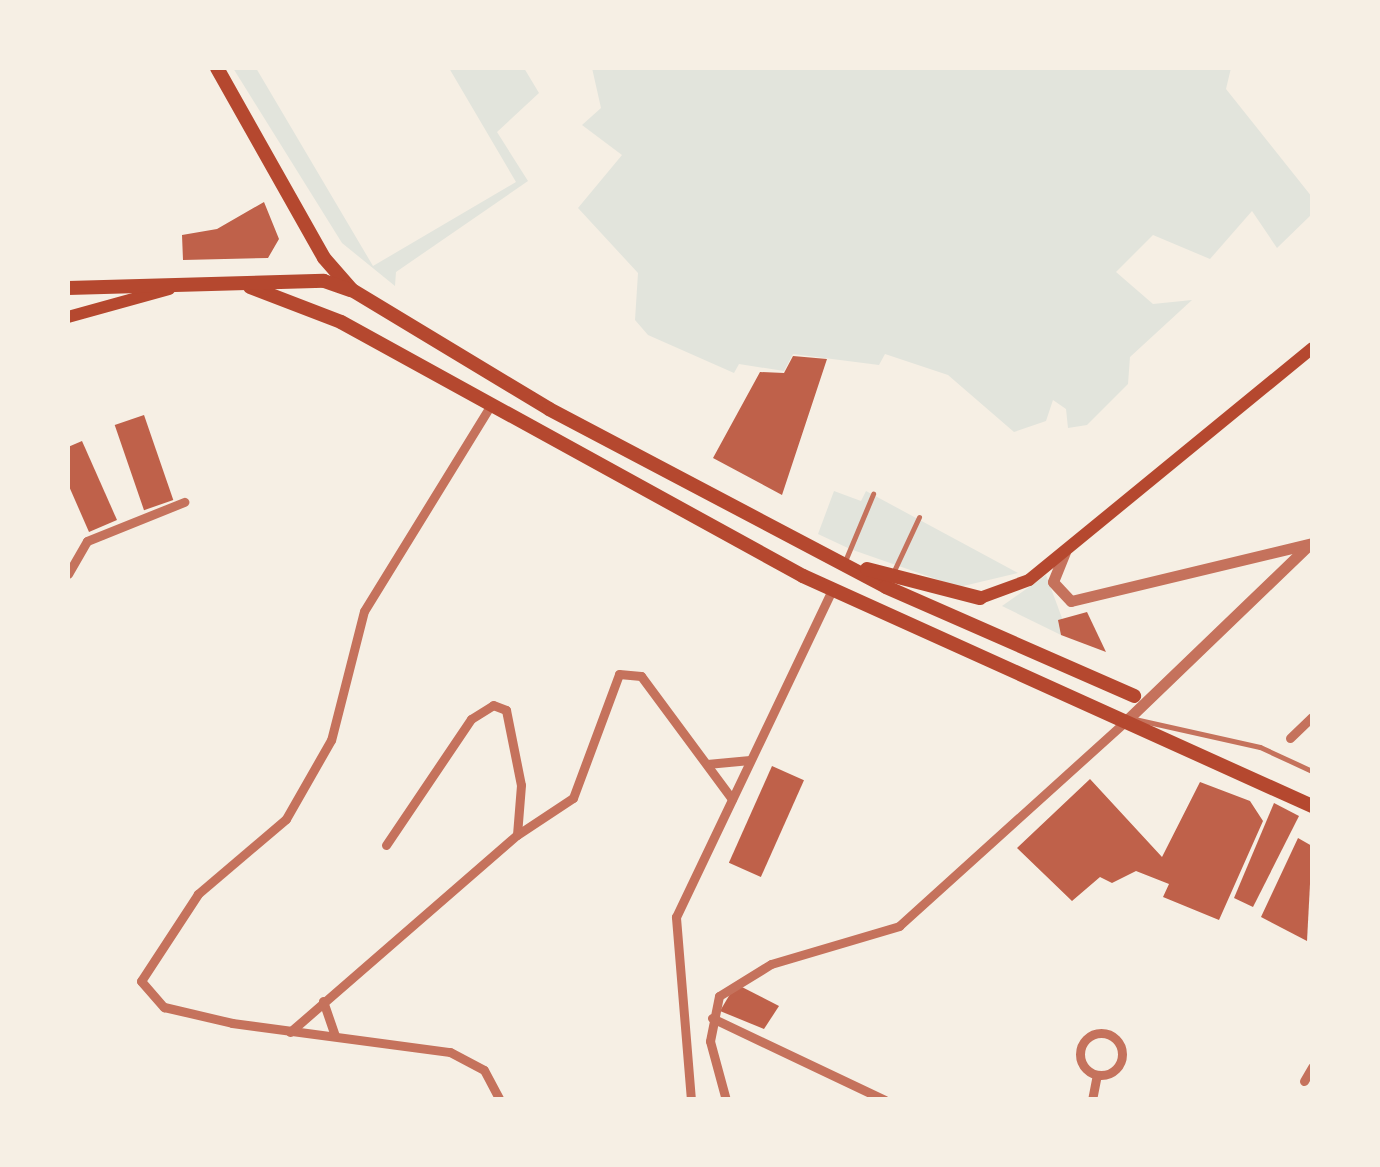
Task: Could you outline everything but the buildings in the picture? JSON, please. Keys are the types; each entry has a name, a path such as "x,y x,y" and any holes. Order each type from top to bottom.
{"main road":[{"path":"217,68 324,258 352,290"},
{"path":"68,288 250,287 324,281 352,290 810,548 1134,696"},
{"path":"250,287 341,322 488,408 832,590 1129,718 1312,806"},
{"path":"68,317 169,289"},
{"path":"810,548 891,578 980,598 1026,582 1312,348"}],"street":[{"path":"488,408 364,612 331,740 286,819 198,894 141,981 164,1007 290,1032 463,1057 490,1076 500,1100"},
{"path":"68,574 87,541 184,502"},
{"path":"1067,548 1052,582 1071,600 1311,544"},
{"path":"726,1100 712,1018 718,996 750,973 883,934 924,908 1311,544"},
{"path":"1260,556 1272,580"},
{"path":"691,1100 673,939 732,799 832,590"},
{"path":"290,1032 517,834 573,798 612,684 627,671 642,676 732,799"},
{"path":"386,845 471,719 493,705 506,710 521,785 517,834"},
{"path":"1290,738 1312,717"},
{"path":"707,764 750,760"},
{"path":"323,1000 335,1036"},
{"path":"712,1018 885,1100"},
{"path":"1092,1100 1097,1075 1122,1058 1105,1033 1080,1050 1097,1075"},
{"path":"1304,1081 1312,1067"}],"lane":[{"path":"844,561 873,494"},
{"path":"891,578 919,517"},
{"path":"1129,718 1260,746 1312,772"}],"shaded area":[{"path":"233,68 256,68 373,266 516,182 449,68 524,68 539,93 497,132 528,181 396,272 395,286 342,243"},
{"path":"592,68 1231,68 1226,89 1312,197 1312,214 1277,248 1252,211 1210,259 1153,235 1116,272 1153,304 1192,300 1130,357 1128,384 1087,425 1068,428 1066,409 1053,400 1046,421 1014,432 948,375 885,354 879,365 793,354 784,371 739,364 734,373 648,335 635,320 638,273 578,208 622,155 582,125 601,108"},
{"path":"834,491 861,501 866,491 1018,573 959,587 850,549 818,534"},
{"path":"1046,575 1062,618 1061,635 1002,606"}]}
